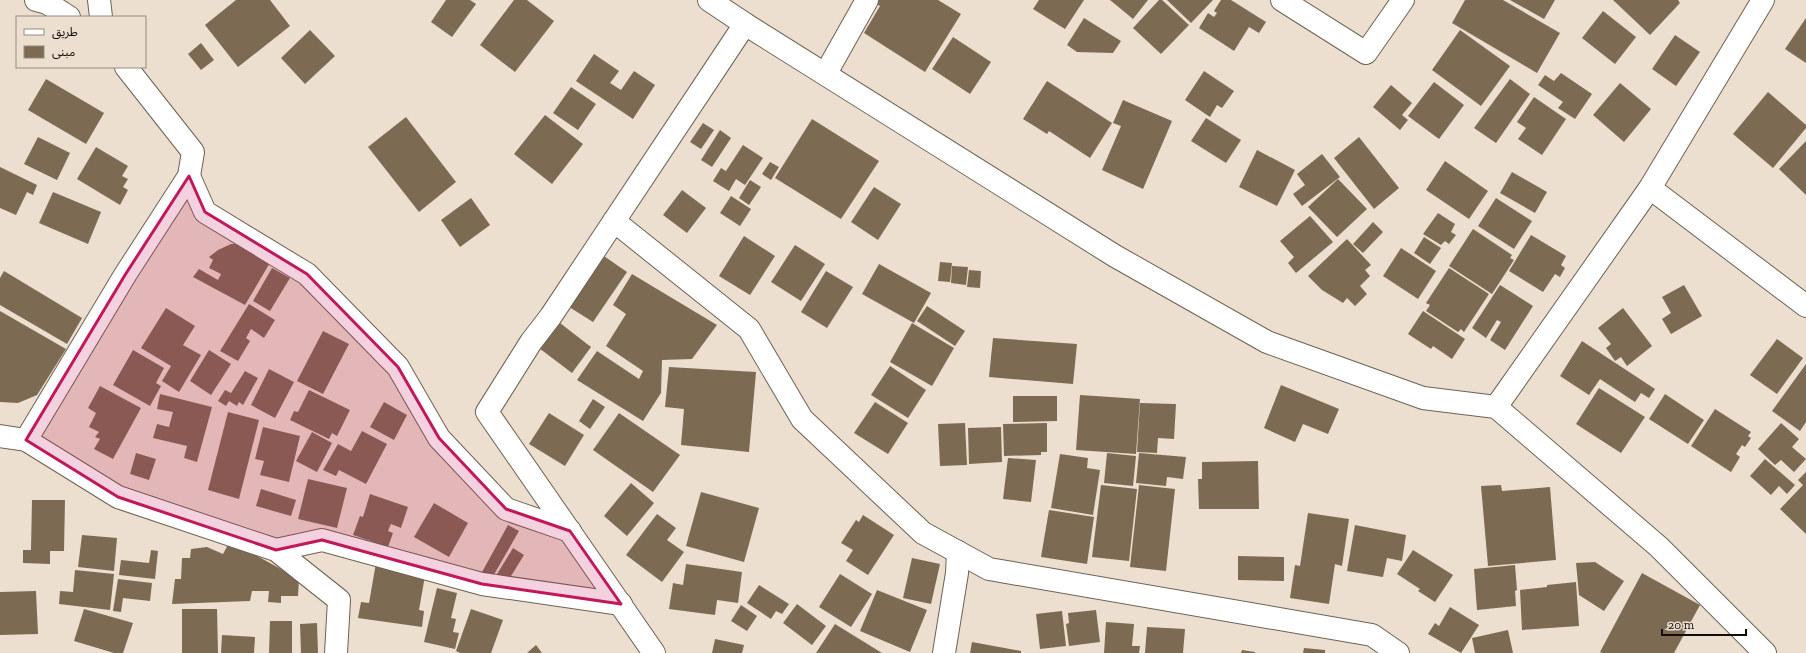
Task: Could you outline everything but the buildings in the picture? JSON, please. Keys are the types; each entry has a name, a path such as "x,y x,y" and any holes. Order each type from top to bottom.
{"street":[{"path":"36,0 47,3 67,16"},
{"path":"99,0 101,16"},
{"path":"710,0 745,24 826,73 1115,256 1267,342 1423,398 1496,407 1659,547 1765,653"},
{"path":"826,73 867,0"},
{"path":"1282,0 1366,53 1404,0"},
{"path":"1496,407 1650,188 1763,0"},
{"path":"654,653 487,412 532,342 745,24"},
{"path":"26,440 125,276 189,176 193,152 127,68"},
{"path":"189,176 205,212 307,274 398,367 439,438 506,509 570,531"},
{"path":"1650,188 1806,306"},
{"path":"614,221 749,329 802,419 923,533 989,569 1372,635 1398,653"},
{"path":"0,436 26,440 118,497 276,550 339,600 336,653"},
{"path":"276,550 322,540 482,584 621,604"},
{"path":"944,653 957,573 958,552"}],"highlighted area":[{"path":"189,176 205,212 307,274 398,367 439,438 506,509 570,531 621,604 482,584 322,540 276,550 118,497 26,440 125,275"}]}
